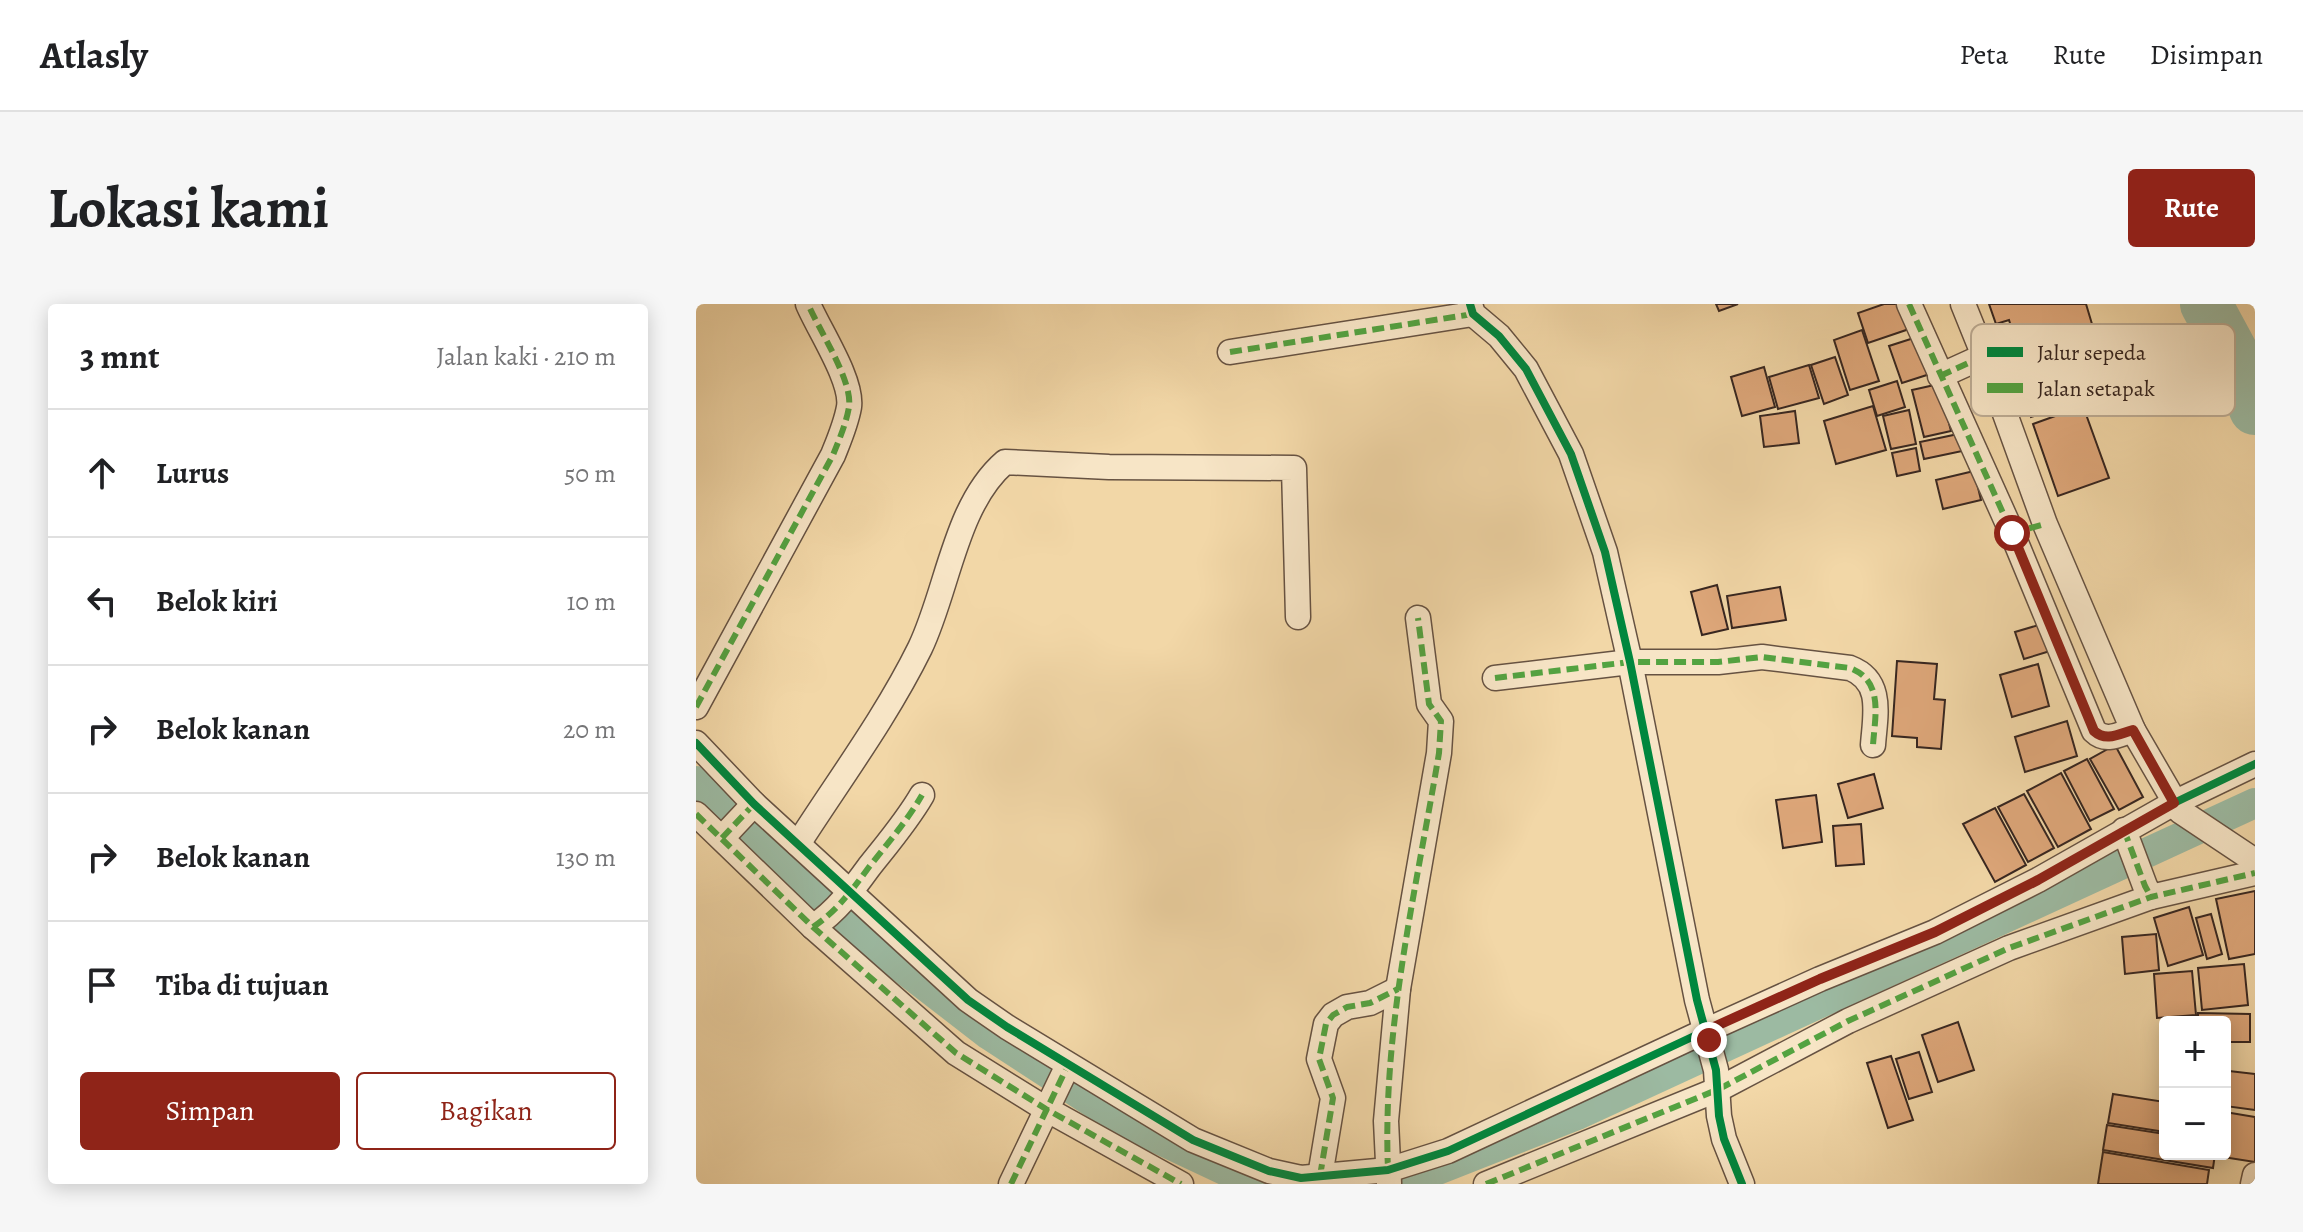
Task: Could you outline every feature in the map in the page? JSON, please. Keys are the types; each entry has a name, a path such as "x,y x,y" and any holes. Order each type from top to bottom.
{"street":[{"path":"696,707 833,455 846,417 848,388 808,304"},
{"path":"1909,304 1943,374 2028,528 2121,734 2177,807 2248,856"},
{"path":"1963,304 1971,332"},
{"path":"1230,352 1471,309 1526,369 1571,454 1605,552 1718,1080 1719,1116 1724,1139 1742,1184"},
{"path":"1943,374 1971,362"},
{"path":"1996,416 2028,528 2094,731 2102,737 2121,734"},
{"path":"798,844 883,712 920,646 967,517 990,474 1005,462 1109,467 1294,468 1298,617"},
{"path":"1389,1179 1386,1121 1398,989 1439,753 1441,721 1429,704 1418,618"},
{"path":"1495,678 1630,662 1718,662 1762,657 1850,668 1857,670 1876,696 1873,745"},
{"path":"696,743 736,823 832,911 956,1053 1181,1184"},
{"path":"696,814 736,823 798,844 832,911 968,1000 1066,1071 1193,1140 1269,1171 1301,1178 1389,1179 1707,1035 1820,979 1935,932 2126,835 2255,764"},
{"path":"832,911 903,826 922,795"},
{"path":"2126,835 2148,892"},
{"path":"1486,1184 2009,948 2148,892 2255,873"},
{"path":"1320,1176 1333,1098 1319,1059 1326,1024 1333,1015 1347,1007 1370,1003 1398,989"},
{"path":"1011,1184 1066,1071"},
{"path":"2253,1184 2255,1175"}],"building":[{"path":"1716,304 1738,304 1719,311"},
{"path":"1884,304 1904,304 1912,328 1868,343 1858,313"},
{"path":"1989,304 2086,304 2092,324 2010,324 2009,320 1996,324"},
{"path":"1862,330 1879,381 1850,390 1834,340"},
{"path":"1920,336 1933,373 1902,383 1889,346"},
{"path":"1835,357 1848,395 1824,404 1811,365"},
{"path":"1809,365 1819,398 1778,409 1769,377"},
{"path":"1764,367 1775,407 1742,416 1731,377"},
{"path":"1897,381 1905,407 1877,416 1869,390"},
{"path":"1939,384 1951,431 1924,437 1912,390"},
{"path":"1873,406 1886,450 1836,464 1824,421"},
{"path":"1909,410 1916,444 1891,449 1883,416"},
{"path":"1795,411 1799,443 1764,447 1760,416"},
{"path":"2055,416 2087,416 2109,478 2058,496 2033,424"},
{"path":"1963,433 1967,450 1924,459 1920,442"},
{"path":"1916,448 1920,471 1897,476 1892,453"},
{"path":"1974,471 1981,500 1943,509 1936,480"},
{"path":"1717,585 1728,629 1702,635 1691,592"},
{"path":"1780,587 1786,620 1732,628 1727,596"},
{"path":"2042,624 2050,651 2024,659 2015,632"},
{"path":"1897,661 1937,664 1934,699 1945,700 1941,749 1917,747 1917,738 1892,736"},
{"path":"2038,664 2049,706 2012,717 2000,675"},
{"path":"2067,721 2077,756 2025,772 2015,737"},
{"path":"2115,745 2143,797 2119,810 2090,759"},
{"path":"2087,759 2114,809 2090,821 2064,771"},
{"path":"2061,773 2091,829 2058,847 2027,791"},
{"path":"1874,774 1883,808 1848,818 1838,784"},
{"path":"2024,794 2054,848 2028,862 1998,807"},
{"path":"1816,795 1822,842 1783,848 1776,800"},
{"path":"1995,808 2026,865 1995,882 1963,824"},
{"path":"1861,824 1864,864 1836,866 1833,826"},
{"path":"2255,891 2255,954 2229,959 2216,899"},
{"path":"2189,907 2203,955 2168,966 2154,918"},
{"path":"2211,914 2222,954 2207,959 2196,918"},
{"path":"2156,934 2159,970 2125,974 2122,937"},
{"path":"2244,964 2248,1005 2202,1010 2198,968"},
{"path":"2192,971 2196,1015 2157,1018 2154,974"},
{"path":"2198,1013 2250,1014 2250,1042 2231,1042 2231,1016 2198,1016"},
{"path":"1958,1022 1974,1070 1938,1082 1922,1035"},
{"path":"1919,1052 1932,1092 1909,1099 1896,1059"},
{"path":"1891,1056 1913,1120 1888,1128 1867,1063"},
{"path":"2231,1071 2255,1074 2255,1110 2231,1107"},
{"path":"2113,1094 2159,1101 2159,1131 2108,1123"},
{"path":"2231,1113 2255,1117 2255,1162 2231,1158"},
{"path":"2107,1125 2159,1133 2159,1159 2103,1150"},
{"path":"2103,1152 2209,1170 2207,1184 2098,1184"},
{"path":"2164,1160 2214,1160 2213,1168"}],"waterway":[{"path":"2206,304 2217,324"},
{"path":"2235,359 2255,409"},
{"path":"696,781 871,944 989,1035 1124,1123 1254,1184"},
{"path":"1402,1184 1577,1115 2255,803"}],"marked path":[{"path":"696,707 833,455 846,420 849,407 846,384 808,304"},
{"path":"1909,304 2012,533 2094,731 2108,737 2133,730"},
{"path":"1230,352 1473,314"},
{"path":"1940,376 1971,362"},
{"path":"2012,533 2045,524"},
{"path":"1388,1170 1390,1065 1395,1013 1439,753 1441,721 1429,704 1418,618"},
{"path":"1495,678 1630,662 1718,662 1762,657 1850,668 1861,674 1873,690 1876,711 1873,745"},
{"path":"813,927 851,891 922,795"},
{"path":"722,838 754,804"},
{"path":"696,814 813,927 956,1053 1046,1109 1181,1184"},
{"path":"2124,830 2151,897"},
{"path":"1486,1184 1719,1089 1848,1021 2009,948 2151,897 2255,873"},
{"path":"1320,1176 1333,1098 1319,1059 1326,1024 1333,1015 1347,1007 1370,1003 1398,989"},
{"path":"1011,1184 1068,1065"}],"cycle path":[{"path":"1470,304 1473,314 1499,336 1526,369 1571,454 1605,552 1697,1000 1716,1070 1719,1116 1724,1139 1742,1184"},
{"path":"696,743 754,804 968,1000 1193,1140 1269,1171 1301,1178 1388,1170 1448,1151 1820,979 1935,932 2038,880 2174,803 2255,764"}],"route":[{"path":"1709,1040 1705,1031 1935,932 2038,880 2174,803 2133,730 2108,738 2094,731 2012,533"}]}
